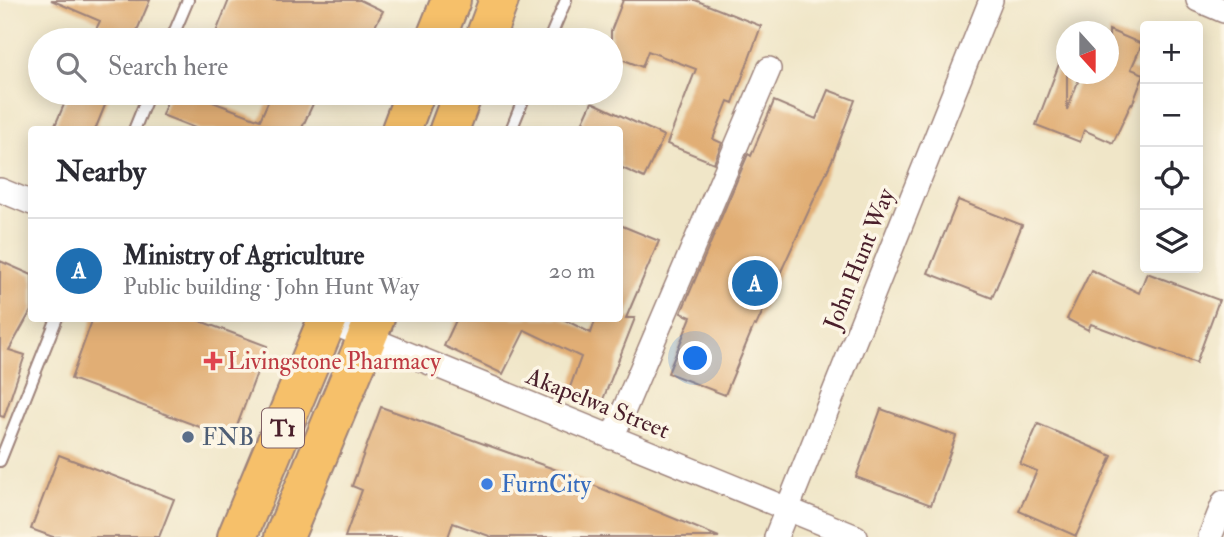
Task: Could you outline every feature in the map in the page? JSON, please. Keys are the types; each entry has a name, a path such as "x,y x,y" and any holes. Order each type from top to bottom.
{"highway":[{"path":"440,28 451,0"},
{"path":"488,28 499,0"},
{"path":"403,126 410,105"},
{"path":"451,126 458,105"},
{"name":"T1","path":"237,537 324,322"},
{"name":"T1","path":"284,537 371,328"}],"street":[{"name":"John Hunt Way","path":"776,537 991,0"},
{"path":"1198,0 1224,11"},
{"path":"612,438 769,69"},
{"path":"0,191 28,202"},
{"name":"Akapelwa Street","path":"340,322 371,328 612,438 856,537"},
{"path":"1210,537 1224,502"}],"lane":[{"path":"177,28 188,0"},
{"path":"554,28 566,0"},
{"path":"136,126 144,105"},
{"path":"513,126 521,105"},
{"path":"0,461 55,322"}],"building":[{"path":"51,0 150,0 138,28 97,28 100,21"},
{"path":"229,0 360,0 383,11 374,28 218,28"},
{"path":"623,0 695,0 761,26 733,103 728,101 713,139 722,143 714,163 667,144 696,69 648,51 642,67 623,60 623,28 612,28"},
{"path":"1119,34 1140,43 1131,69 1140,72 1140,84 1113,143 1084,130 1080,142 1036,125 1056,72 1056,84 1067,84 1067,110 1077,84 1119,84"},
{"path":"828,90 855,100 833,158 756,326 754,325 725,395 668,373 691,317 681,313 748,154 751,156 774,101 816,119"},
{"path":"64,105 105,105 97,126 55,126"},
{"path":"166,105 221,105 260,120 267,105 312,105 303,126 190,126 162,115"},
{"path":"591,105 598,105 664,136 644,178 623,168 623,126 581,126"},
{"path":"958,200 1022,225 992,298 928,273"},
{"path":"623,226 659,241 626,318 635,318 602,402 569,390 581,357 525,330 503,374 444,346 455,322 569,322 591,333 595,322 623,322"},
{"path":"0,261 28,273 28,316 9,350 25,355 4,417 0,416"},
{"path":"1091,270 1139,293 1147,273 1219,300 1196,363 1091,324 1088,330 1067,319"},
{"path":"92,322 203,322 267,346 232,439 71,379"},
{"path":"381,407 554,469 719,537 492,537 453,523 448,537 345,537 362,490 352,486"},
{"path":"881,409 956,436 931,505 856,477"},
{"path":"1038,424 1112,456 1076,536 1019,511 1037,471 1020,464"},
{"path":"59,455 174,499 159,537 53,537 31,529"}],"place":[{"name":"Ministry of Agriculture","path":"755,283"},
{"name":"Livingstone Pharmacy","path":"213,361"},
{"name":"FNB","path":"188,437"},
{"name":"FurnCity","path":"487,484"}]}
